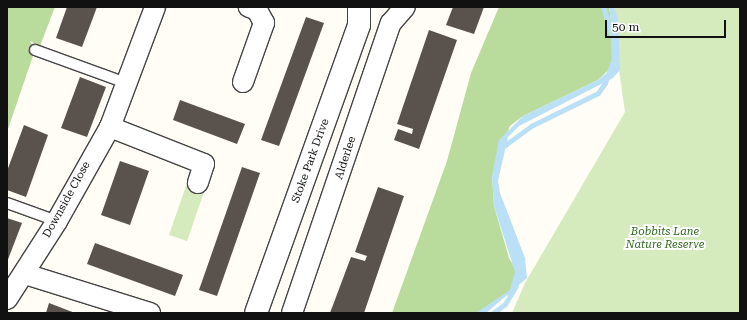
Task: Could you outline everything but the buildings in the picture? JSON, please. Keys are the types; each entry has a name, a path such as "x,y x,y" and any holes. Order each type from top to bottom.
{"street":[{"name":"Downside Close","path":"7,299 25,274 57,221 110,127 155,7"},
{"path":"243,82 264,23 257,10 249,7"},
{"name":"Stoke Park Drive","path":"256,313 359,25 359,7"},
{"name":"Alderlee","path":"292,313 390,23 405,7"},
{"path":"110,127 204,164 198,183"},
{"path":"25,274 150,313"}],"lane":[{"path":"35,50 126,83"},
{"path":"7,203 57,221"}],"green space":[{"path":"7,7 55,7 40,46 30,41 35,50 7,132"},
{"path":"499,7 609,7 617,62 598,80 523,116 510,126 492,176 494,206 509,258 517,272 513,292 477,313 392,313 447,161 471,73"},
{"name":"Bobbits Lane Nature Reserve","path":"610,7 740,7 740,313 512,313 525,283 625,112"},
{"path":"186,186 204,192 187,241 169,235"}],"water":[{"path":"609,7 614,7 618,19 620,70 613,78 519,126 508,137 498,181 500,193 525,258 527,278 486,313 476,313 510,290 515,272 494,206 492,176 499,140 523,116 598,80 612,69 617,62"}],"waterway":[{"path":"501,148 533,125 598,93 605,83 614,58 613,39 603,7"},
{"path":"493,313 505,304 516,286"}]}
